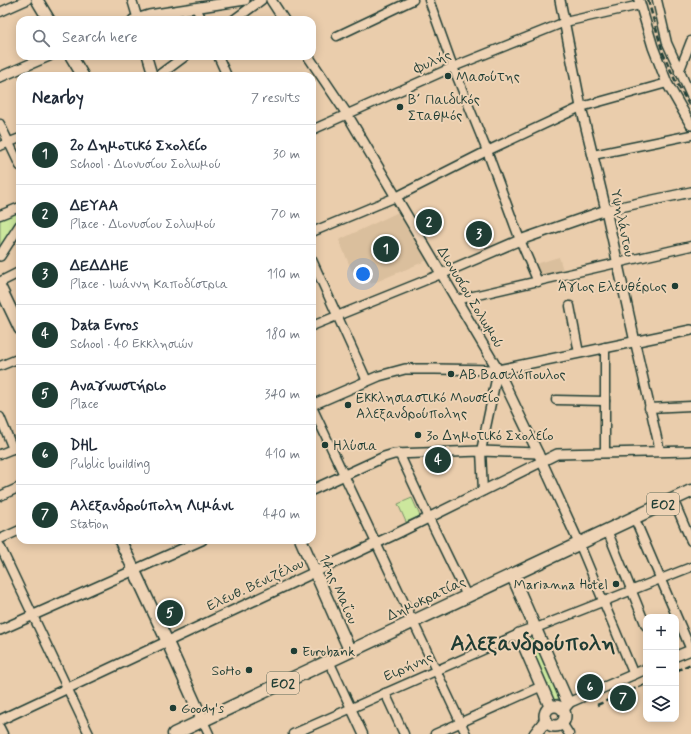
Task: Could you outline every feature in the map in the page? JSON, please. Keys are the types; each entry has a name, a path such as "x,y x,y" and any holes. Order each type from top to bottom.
{"main road":[{"path":"37,0 47,16"},
{"path":"73,60 81,72"},
{"path":"0,287 16,321"},
{"name":"Δημοκρατίας","path":"174,734 691,491"},
{"path":"122,544 203,721"},
{"name":"14ης Μαΐου","path":"303,544 350,651"},
{"path":"512,575 536,628 565,706 565,718 550,734"},
{"name":"Ειρήνης","path":"519,634 536,628"},
{"path":"519,634 550,706"},
{"path":"550,706 565,706"},
{"path":"550,706 545,714 546,720 553,726 560,724"},
{"path":"535,734 546,720"}],"street":[{"path":"0,12 27,0"},
{"path":"132,0 135,16"},
{"path":"146,16 244,0"},
{"path":"239,16 261,0"},
{"path":"271,0 281,16"},
{"path":"337,36 413,0"},
{"path":"429,0 453,67 487,151 520,240 538,282"},
{"name":"Υψηλάντου","path":"560,0 581,107 606,210 649,408 660,451"},
{"path":"657,0 667,43 691,96"},
{"path":"640,2 667,83 691,125"},
{"name":"Φυλής","path":"316,128 453,67 565,22 640,2"},
{"path":"196,8 200,16"},
{"path":"679,72 691,41"},
{"path":"0,77 40,60"},
{"path":"148,60 152,72"},
{"path":"163,72 180,60"},
{"path":"220,60 225,72"},
{"name":"Διονυσίου Σολωμού","path":"311,60 347,114 498,370 538,452 579,543"},
{"path":"316,230 396,197 487,151 581,107 667,83"},
{"path":"0,124 16,158"},
{"path":"593,156 691,135"},
{"path":"0,146 16,140"},
{"path":"316,324 441,274 520,240 606,210 691,192"},
{"path":"0,216 16,209"},
{"path":"0,256 16,232"},
{"path":"456,300 691,246"},
{"path":"316,269 367,380"},
{"path":"0,282 16,274"},
{"path":"570,306 579,353"},
{"path":"316,404 367,380 405,369 435,368 498,370 691,330"},
{"path":"605,348 605,453"},
{"path":"0,366 16,360"},
{"path":"483,491 481,451 498,370"},
{"path":"556,400 605,402"},
{"path":"649,408 691,406"},
{"path":"316,415 414,620 466,734"},
{"path":"0,417 16,447 0,454"},
{"path":"316,488 384,457 399,453 481,451 538,452"},
{"name":"Ελευθ. Βενιζέλου","path":"0,720 67,687 316,572 559,454 691,451"},
{"path":"399,453 467,596"},
{"path":"0,496 16,489"},
{"path":"673,499 691,541"},
{"path":"634,517 691,650 679,655"},
{"path":"607,530 643,618"},
{"path":"0,539 16,532"},
{"path":"579,543 634,675"},
{"path":"0,630 193,544"},
{"path":"0,546 89,734"},
{"path":"536,628 691,568"},
{"name":"Ειρήνης","path":"293,734 519,634"},
{"path":"329,661 364,734"},
{"path":"565,706 643,670"},
{"path":"435,734 542,686"},
{"path":"385,693 404,734"},
{"path":"203,721 209,734"},
{"path":"560,724 569,734"},
{"path":"0,728 3,734"}],"shaded area":[{"path":"405,209 435,257 371,284 363,267 352,271 339,240"},
{"path":"559,257 563,270 540,277 536,264"}],"green space":[{"path":"16,213 16,224 0,247 0,220"},
{"path":"412,498 420,516 406,522 398,504"},
{"path":"534,637 559,697 558,699 552,700 528,645 529,639"}],"railway":[{"path":"648,0 663,53 676,82 691,108"},
{"path":"679,670 691,664"},
{"path":"597,705 643,685"}],"place":[{"name":"Μασούτης","path":"448,76"},
{"name":"Β΄Παιδικός Σταθμός","path":"400,107"},
{"name":"ΔΕΥΑΑ","path":"429,222"},
{"name":"ΔΕΔΔΗΕ","path":"479,234"},
{"name":"2o Δημοτικό Σχολείο","path":"386,249"},
{"name":"Άγιος Ελευθέριος","path":"675,286"},
{"name":"ΑΒ Βασιλόπουλος","path":"451,374"},
{"name":"Εκκλησιαστικό Μουσείο Αλεξανδρούπολης","path":"348,405"},
{"name":"3ο Δημοτικό Σχολείο","path":"418,435"},
{"name":"Ηλύσια","path":"325,445"},
{"name":"Data Evros","path":"438,460"},
{"name":"Marianna Hotel","path":"616,584"},
{"name":"Αναγνωστήριο","path":"170,613"},
{"name":"Eurobank","path":"294,651"},
{"name":"SοHο","path":"249,670"},
{"name":"DHL","path":"590,687"},
{"name":"Αλεξανδρούπολη Λιμάνι","path":"623,698"},
{"name":"Goody's","path":"173,708"}],"district":[{"name":"Αλεξανδρούπολη","path":"533,642"}]}
